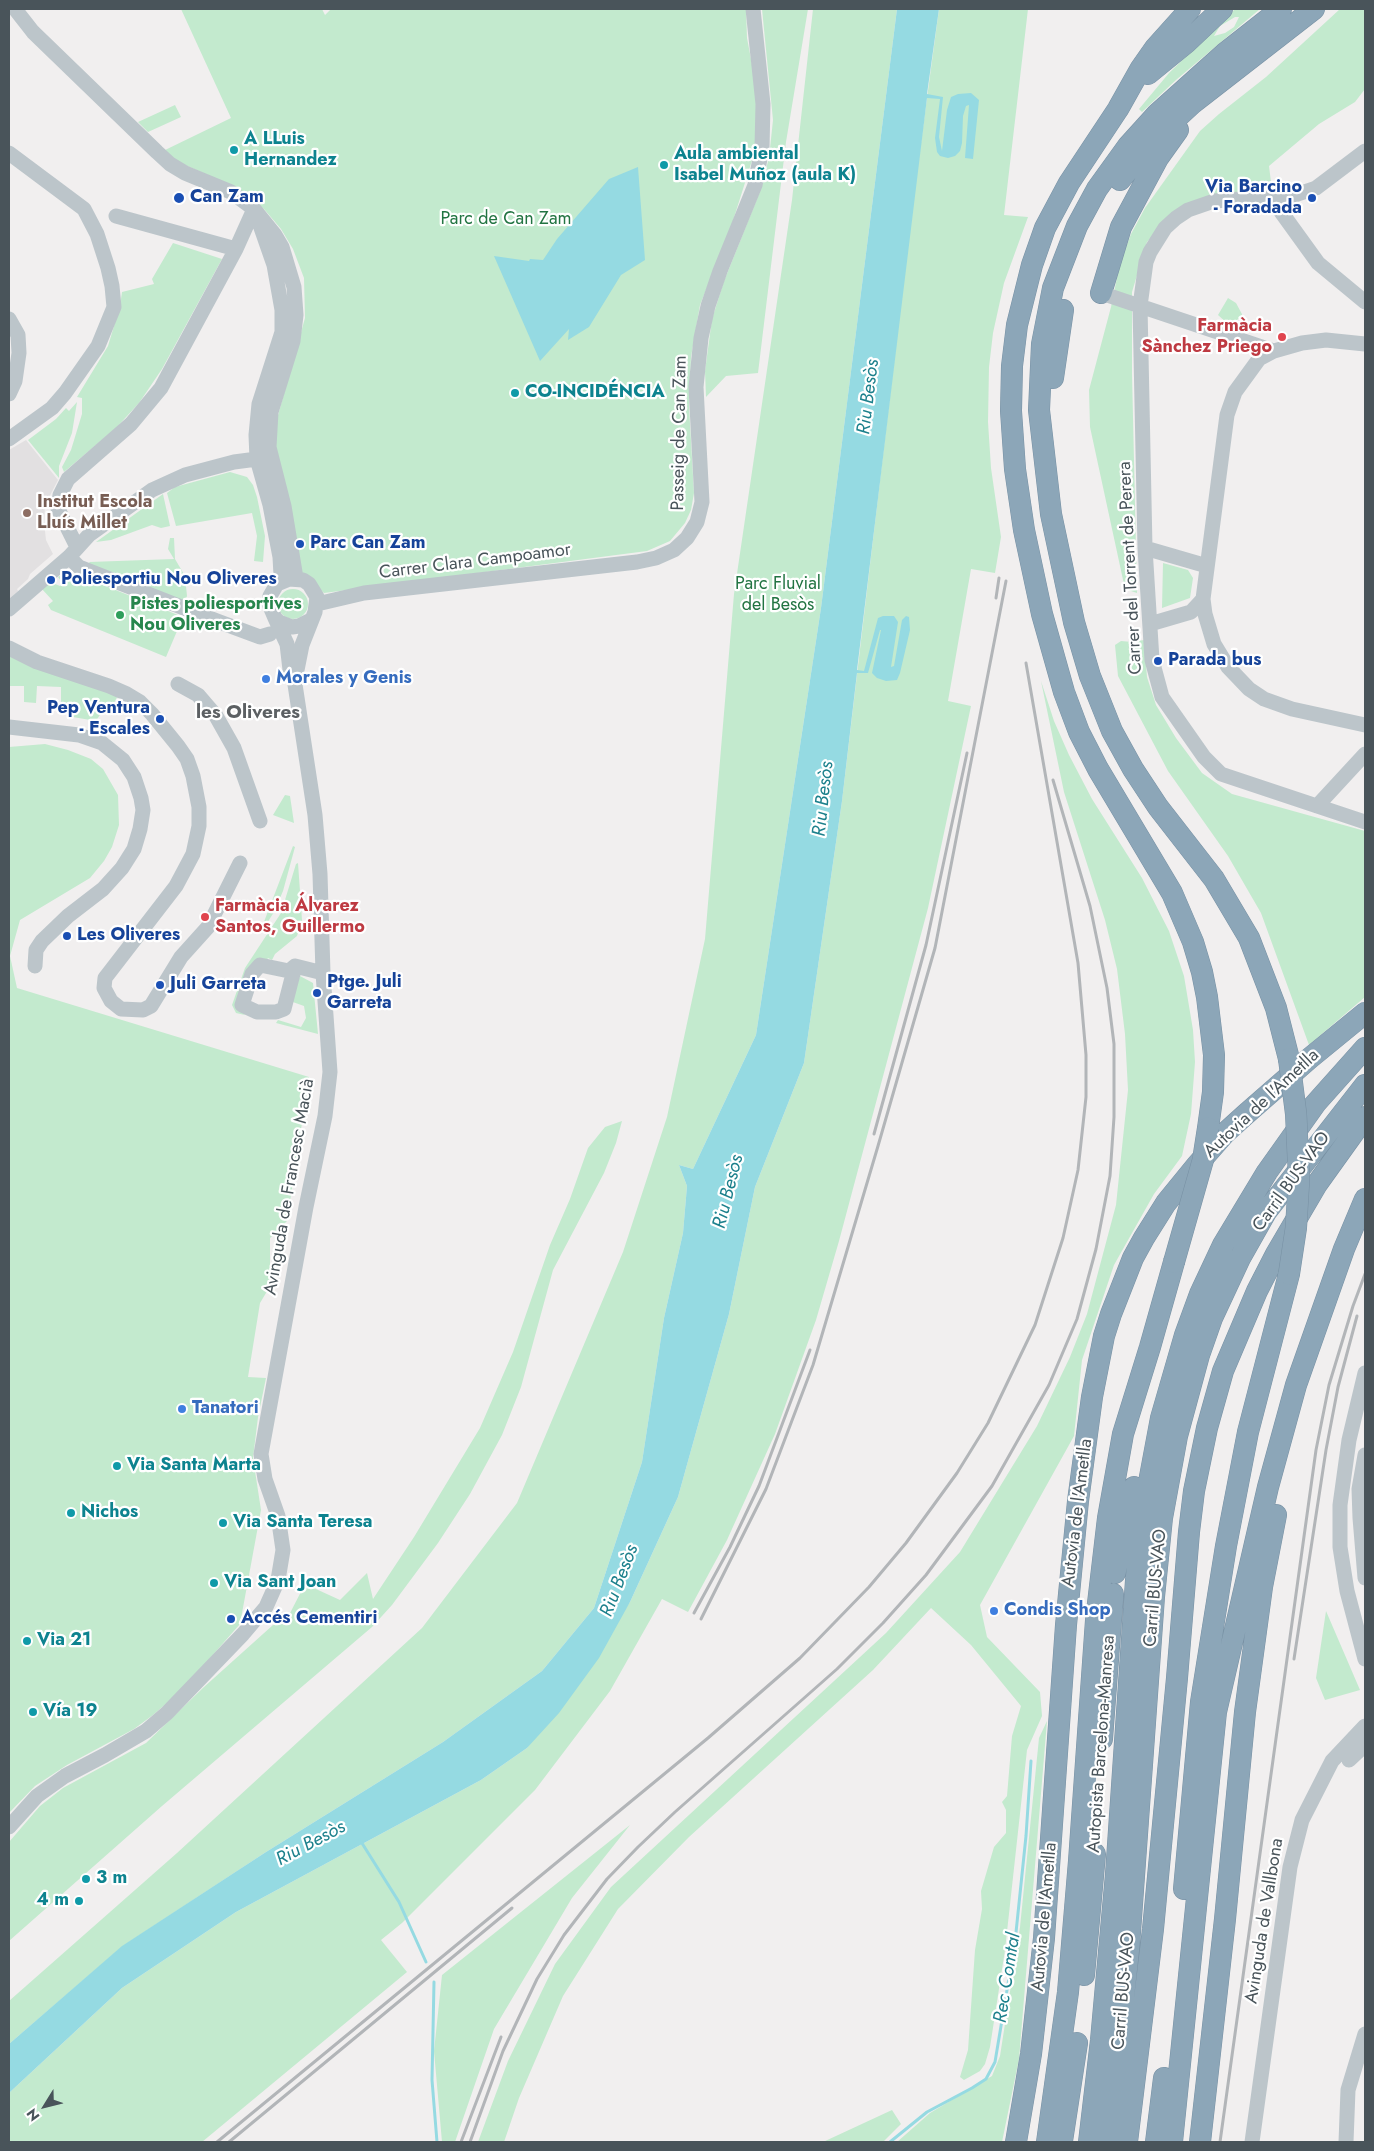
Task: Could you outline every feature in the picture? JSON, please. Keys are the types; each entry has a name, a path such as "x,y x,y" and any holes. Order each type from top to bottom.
{"highway":[{"path":"1047,2142 1061,2053 1071,1960 1091,1676 1101,1568 1123,1434 1150,1347 1203,1160 1213,1092 1214,1054 1207,997 1195,950 1172,893 1098,769 1082,738 1051,649 1037,593 1018,495 1012,440 1011,387 1013,356 1020,311 1032,265 1046,228 1069,183 1118,109 1155,48 1190,9"},
{"path":"1118,109 1148,74 1176,36 1204,9"},
{"path":"1148,74 1186,43 1222,9"},
{"path":"1156,2142 1178,1953 1201,1702 1226,1546 1248,1432 1289,1274 1296,1228 1299,1178 1296,1114 1289,1059 1276,1008 1249,938 1214,879 1158,807 1133,769 1112,731 1090,676 1074,622 1051,514 1038,410 1039,375 1048,311 1060,268 1085,208 1117,159 1158,114 1224,53 1281,9"},
{"path":"1042,443 1052,392 1064,303 1079,258 1098,216 1126,172 1153,140 1193,103 1314,9"},
{"path":"1101,293 1121,227 1158,158 1190,117 1262,48"},
{"name":"Autovia de l'Ametlla","path":"1016,2142 1031,2054 1039,1987 1071,1562 1087,1429 1101,1351 1118,1295 1133,1258 1166,1203 1225,1133 1310,1058 1365,1014"},
{"path":"1115,1573 1150,1409 1168,1350 1192,1291 1220,1233 1247,1188 1283,1141 1365,1048"},
{"path":"1266,1212 1320,1129 1365,1068"},
{"name":"Carril BUS-VAO","path":"1108,2142 1136,1863 1154,1597 1169,1479 1187,1395 1212,1318 1240,1258 1266,1212 1365,1085"},
{"path":"1089,2142 1109,1957 1135,1589 1146,1498 1161,1418 1177,1358 1200,1294 1223,1245 1267,1172 1316,1104"},
{"path":"1127,2142 1153,1929 1177,1678 1184,1572 1194,1491 1207,1428 1223,1372 1248,1310 1266,1273 1318,1184 1365,1117"},
{"path":"1172,2142 1216,1712 1280,1439 1296,1386 1344,1249 1365,1199"},
{"path":"1200,2142 1225,1919 1245,1712 1262,1587 1295,1430 1331,1288"},
{"name":"Autopista Barcelona-Manresa","path":"1062,2142 1070,2100 1088,1942 1115,1573 1122,1505 1150,1347"},
{"path":"1064,1492 1087,1429"},
{"path":"1208,1665 1216,1712"},
{"path":"1045,1678 1060,1706"},
{"path":"1122,2013 1138,1936 1160,1775 1177,1678"}],"street":[{"path":"15,9 34,32 170,164 185,174 231,192 254,209 282,247 290,273 295,302 296,326 274,399 269,436 270,457 284,506 296,578"},
{"name":"Passeig de Can Zam","path":"637,562 656,558 674,550 688,538 698,522 702,502 696,387 701,338 708,306 717,280 755,185 762,148 764,104 753,9"},
{"name":"Carrer del Torrent de Perera","path":"1365,151 1316,188 1295,195 1214,201 1188,210 1176,218 1165,228 1150,252 1144,268 1140,306 1145,548 1153,667 1162,697 1212,767 1232,779 1365,822"},
{"path":"9,153 84,209 97,234 108,268 114,307 98,346 64,393 52,408 9,439"},
{"path":"1274,197 1278,209 1318,263 1363,297"},
{"path":"254,209 236,250 170,373 155,396 131,424 68,479 60,496 58,509 79,567 260,637 270,634"},
{"path":"254,209 274,265 283,321 279,343 259,404 256,436 257,459 270,505 280,558 281,575 278,584 270,596 269,604 275,618 279,622 292,627 300,626 311,620 317,604 314,590 309,584 296,578 278,584"},
{"path":"116,216 236,250"},
{"path":"1101,293 1274,351"},
{"path":"9,319 18,335 19,353 15,381 9,394"},
{"path":"1365,344 1326,340 1302,343 1274,351 1259,359 1235,392 1227,415 1203,599 1205,614 1214,644 1228,667 1249,689 1264,699 1292,709 1365,725"},
{"path":"9,609 73,552 89,535 152,490 169,481 234,462 257,459"},
{"path":"1145,548 1207,566"},
{"name":"Carrer Clara Campoamor","path":"317,604 364,594 637,562"},
{"path":"1150,624 1191,612 1203,599"},
{"name":"Avinguda de Francesc Macià","path":"9,1827 37,1796 65,1776 105,1756 146,1731 167,1712 243,1634 266,1607 278,1580 283,1550 278,1516 265,1479 261,1454 329,1091 330,1057 323,973 318,843 303,725 294,678 290,670 287,644 275,618"},
{"name":"Avinguda de Francesc Macià","path":"294,678 298,672 302,646 311,620"},
{"path":"9,648 37,662 109,686 140,702 178,746 187,759 193,776 199,807 199,826 193,854 176,886 104,978 104,988 110,1001 120,1009 144,1010 150,1006 181,957 208,927 240,863"},
{"path":"178,684 198,695 216,716 234,748 260,821"},
{"path":"9,727 79,735 102,743 116,753 134,777 143,810 134,849 122,868 103,889 68,916 42,941 36,950 35,966"},
{"path":"1317,806 1365,754"},
{"path":"295,966 323,973"},
{"path":"1365,1373 1349,1440 1340,1505 1340,1546 1347,1591 1361,1649 1365,1658"},
{"path":"1365,1455 1360,1489 1360,1518 1365,1578"},
{"name":"Avinguda de Vallbona","path":"1252,2142 1290,1867 1302,1820 1332,1761 1365,1726"},
{"path":"1349,1760 1365,1745"},
{"path":"1346,2142 1348,2090 1365,2034"}],"shaded area":[{"name":"Institut Escola Lluís Millet","path":"26,440 58,480 45,505 46,540 53,554 30,574 9,601 9,450"}],"green space":[{"name":"Parc de Can Zam","path":"181,9 322,9 325,15 331,9 746,9 747,38 755,80 758,124 755,151 731,227 700,305 691,357 689,406 694,493 691,510 685,523 670,541 647,551 324,593 301,573 275,451 275,426 305,318 304,278 293,249 281,229 264,209 226,183 176,161 163,151 231,118"},
{"path":"762,9 808,9 786,142 758,373 726,376 706,397 705,371 712,319 724,281 759,194 769,158 773,120"},
{"name":"Parc Fluvial del Besòs","path":"813,9 897,9 821,608 756,1035 693,1169 679,1165 687,1186 683,1233 664,1318 642,1462 594,1608 542,1671 443,1742 266,1852 123,1946 9,2044 9,2001 177,1853 422,1628 517,1503 623,1252 667,1117 705,939 734,594 792,200"},
{"path":"939,9 1028,9 1004,215 1028,217 1004,283 993,333 989,367 988,422 991,468 1001,537 995,573 971,569 948,701 971,706 928,908 839,1241 816,1320 775,1434 727,1540 688,1612 662,1599 610,1691 535,1790 402,1923 381,1940 407,1972 202,2142 9,2142 9,2093 122,1988 236,1912 481,1780 527,1748 630,1602 678,1497 729,1314 755,1187 804,1063 842,801 913,202"},
{"path":"1235,9 1260,9 1176,80 1142,112 1139,109 1169,73","holes":["1235,17 1239,17 1234,27 1225,33 1214,36 1220,26"]},
{"path":"1340,9 1365,9 1365,89 1355,102 1319,124 1269,166 1272,190 1170,217 1147,242 1132,292 1137,593 1125,589 1090,427 1089,390 1111,307 1120,263 1131,234 1145,208 1200,131 1266,77"},
{"path":"175,105 181,117 148,132 138,122"},
{"path":"173,243 222,259 162,369 139,403 116,428 64,472 62,467 71,450 82,414 82,398 77,397 108,346 120,306 122,292 154,284 152,279"},
{"path":"1228,298 1236,303 1243,316 1229,325 1218,315"},
{"path":"77,402 72,433 59,466 59,478 28,440 56,419 66,408 69,411"},
{"path":"230,472 247,477 253,485 265,536 263,562 254,561 257,536 252,513 176,526 167,493 175,487"},
{"path":"163,494 170,526 161,528 152,525 111,540 96,542"},
{"path":"170,538 174,538 175,559 185,576 187,596 184,603 92,567 89,562 174,559 168,549"},
{"path":"1163,563 1188,570 1193,578 1190,598 1162,608"},
{"name":"Pistes poliesportives Nou Oliveres","path":"68,571 183,617 166,657 51,610 48,605 53,601 41,588 50,582 60,586 62,582 58,577"},
{"path":"293,589 304,593 308,604 304,615 293,619 282,615 278,604 282,593"},
{"path":"1144,640 1147,677 1156,705 1176,738 1202,773 1232,794 1365,831 1365,997 1309,1045 1261,913 1228,856 1168,771 1118,676 1115,645 1121,641"},
{"path":"9,655 119,694 108,713 103,710 96,721 67,716 67,704 61,703 61,687 37,686 36,703 24,702 24,686 9,686"},
{"path":"1041,681 1054,721 1069,755 1092,799 1142,878 1169,931 1184,976 1193,1030 1195,1062 1191,1114 1182,1156 1154,1194 1114,1265 1082,1360 1074,1436 980,1605 987,1637 1040,1692 1042,1716 1027,1750 1005,1950 990,2047 985,2064 980,2071 964,2080 960,2077 968,2050 975,1950 982,1909 981,1891 994,1847 1006,1833 1006,1810 1002,1802 1007,1796 1012,1736 1021,1706 971,1645 931,1608 873,1670 689,1837 618,1909 563,1996 519,2098 504,2142 478,2142 508,2061 555,1964 611,1887 886,1633 960,1552 1037,1426 1070,1357 1087,1314 1116,1205 1128,1090 1125,1034 1117,969 1105,920 1064,792"},
{"path":"45,744 91,759 103,769 118,795 119,825 112,847 104,861 90,878 20,920 10,956 17,988 309,1077 287,1221 270,1238 270,1271 279,1282 266,1293 260,1303 248,1377 266,1378 258,1417 253,1458 261,1510 240,1624 182,1690 153,1715 134,1729 67,1765 35,1786 9,1813 9,747"},
{"path":"285,795 290,796 294,823 273,815"},
{"path":"293,846 295,847 283,891 274,912 264,928 262,927"},
{"path":"298,863 302,920 297,936 275,954 272,960 268,958 240,1009 245,1015 236,1013 232,1005 245,968 281,913 296,864"},
{"path":"300,976 313,983 318,1034 276,1023 278,1020 301,1027 306,1018 304,1006 290,1001"},
{"path":"622,1121 616,1143 604,1173 553,1270 521,1387 502,1435 470,1494 438,1543 392,1605 372,1627 162,1806 9,1941 9,1842 40,1806 63,1788 146,1743 204,1687 273,1625 288,1617 305,1584 340,1600 367,1573 373,1599 414,1537 480,1428 513,1352 550,1245 570,1199 588,1148 605,1127"},
{"path":"1326,1611 1360,1690 1325,1700 1316,1678"},
{"path":"1047,1721 1019,2059 1002,2142 897,2142 930,2113 992,2076 1000,2056 1020,1927 1039,1738"},
{"path":"630,1825 572,1898 494,2029 455,2142 442,2142 434,2051 442,1975"},
{"path":"892,2110 901,2124 883,2142 823,2142"}],"water":[{"name":"Riu Besòs","path":"897,9 939,9 927,94 943,97 939,137 942,151 947,110 951,97 958,94 971,93 979,100 973,159 965,158 969,105 966,106 963,116 960,151 955,156 948,158 940,156 937,152 935,138 940,99 927,98 857,670 864,671 878,618 894,616 898,622 891,667 894,666 902,620 906,616 909,617 910,630 897,680 886,681 877,678 872,673 881,630 868,673 857,673 842,801 804,1063 755,1187 729,1314 678,1497 630,1602 599,1658 559,1713 527,1748 481,1780 236,1912 122,1988 9,2093 9,2044 122,1946 266,1852 443,1742 542,1671 594,1608 642,1462 664,1318 683,1233 687,1186 679,1165 693,1169 756,1035 821,608"},
{"path":"638,167 645,260 621,275 589,327 568,340 569,329 540,361 494,256 529,261 530,259 543,260 557,239 609,179"}],"waterway":[{"name":"Rec Comtal","path":"890,2142 927,2112 986,2079 995,2062 1015,1942 1026,1836 1031,1761"},
{"path":"360,1840 399,1902 426,1962"},
{"path":"434,1982 432,2080 437,2142"}],"railway":[{"path":"996,598 999,578"},
{"path":"701,1619 766,1489 813,1365 878,1146 935,948 1006,581"},
{"path":"217,2142 708,1738 800,1658 869,1587 906,1543 957,1473 988,1423 1035,1325 1063,1238 1078,1170 1086,1097 1086,1055 1078,963 1026,663"},
{"path":"874,1134 926,945 967,753"},
{"path":"470,2142 503,2051 537,1979 564,1935 607,1879 638,1847 837,1669 883,1623 926,1575 992,1486 1049,1385 1077,1319 1096,1249 1110,1176 1114,1117 1114,1044 1107,988 1090,906 1053,780"},
{"path":"1220,2142 1316,1450 1329,1385 1353,1306 1365,1274"},
{"path":"1294,1659 1326,1450 1338,1387 1357,1316"},
{"path":"694,1613 730,1547 759,1486 810,1350"},
{"path":"229,2142 512,1908"},
{"path":"461,2142 501,2037"}],"place":[{"name":"A LLuis Hernandez","path":"234,150"},
{"name":"Aula ambiental Isabel Muñoz (aula K)","path":"664,165"},
{"name":"Can Zam","path":"179,198"},
{"name":"Via Barcino - Foradada","path":"1312,198"},
{"name":"Farmàcia Sànchez Priego","path":"1282,337"},
{"name":"CO-INCIDÉNCIA","path":"515,393"},
{"name":"Institut Escola Lluís Millet","path":"27,513"},
{"name":"Parc Can Zam","path":"300,544"},
{"name":"Poliesportiu Nou Oliveres","path":"51,580"},
{"name":"Pistes poliesportives Nou Oliveres","path":"120,615"},
{"name":"Parada bus","path":"1158,661"},
{"name":"Morales y Genis","path":"266,679"},
{"name":"Pep Ventura - Escales","path":"160,719"},
{"name":"Farmàcia Álvarez Santos, Guillermo","path":"205,917"},
{"name":"Les Oliveres","path":"67,936"},
{"name":"Juli Garreta","path":"160,985"},
{"name":"Ptge. Juli Garreta","path":"317,993"},
{"name":"Tanatori","path":"182,1409"},
{"name":"Via Santa Marta","path":"117,1466"},
{"name":"Nichos","path":"71,1513"},
{"name":"Via Santa Teresa","path":"223,1523"},
{"name":"Via Sant Joan","path":"214,1583"},
{"name":"Condis Shop","path":"994,1611"},
{"name":"Accés Cementiri","path":"231,1619"},
{"name":"Via 21","path":"27,1641"},
{"name":"Vía 19","path":"33,1712"},
{"name":"3 m","path":"86,1879"},
{"name":"4 m","path":"79,1901"}],"district":[{"name":"les Oliveres","path":"248,713"}]}
